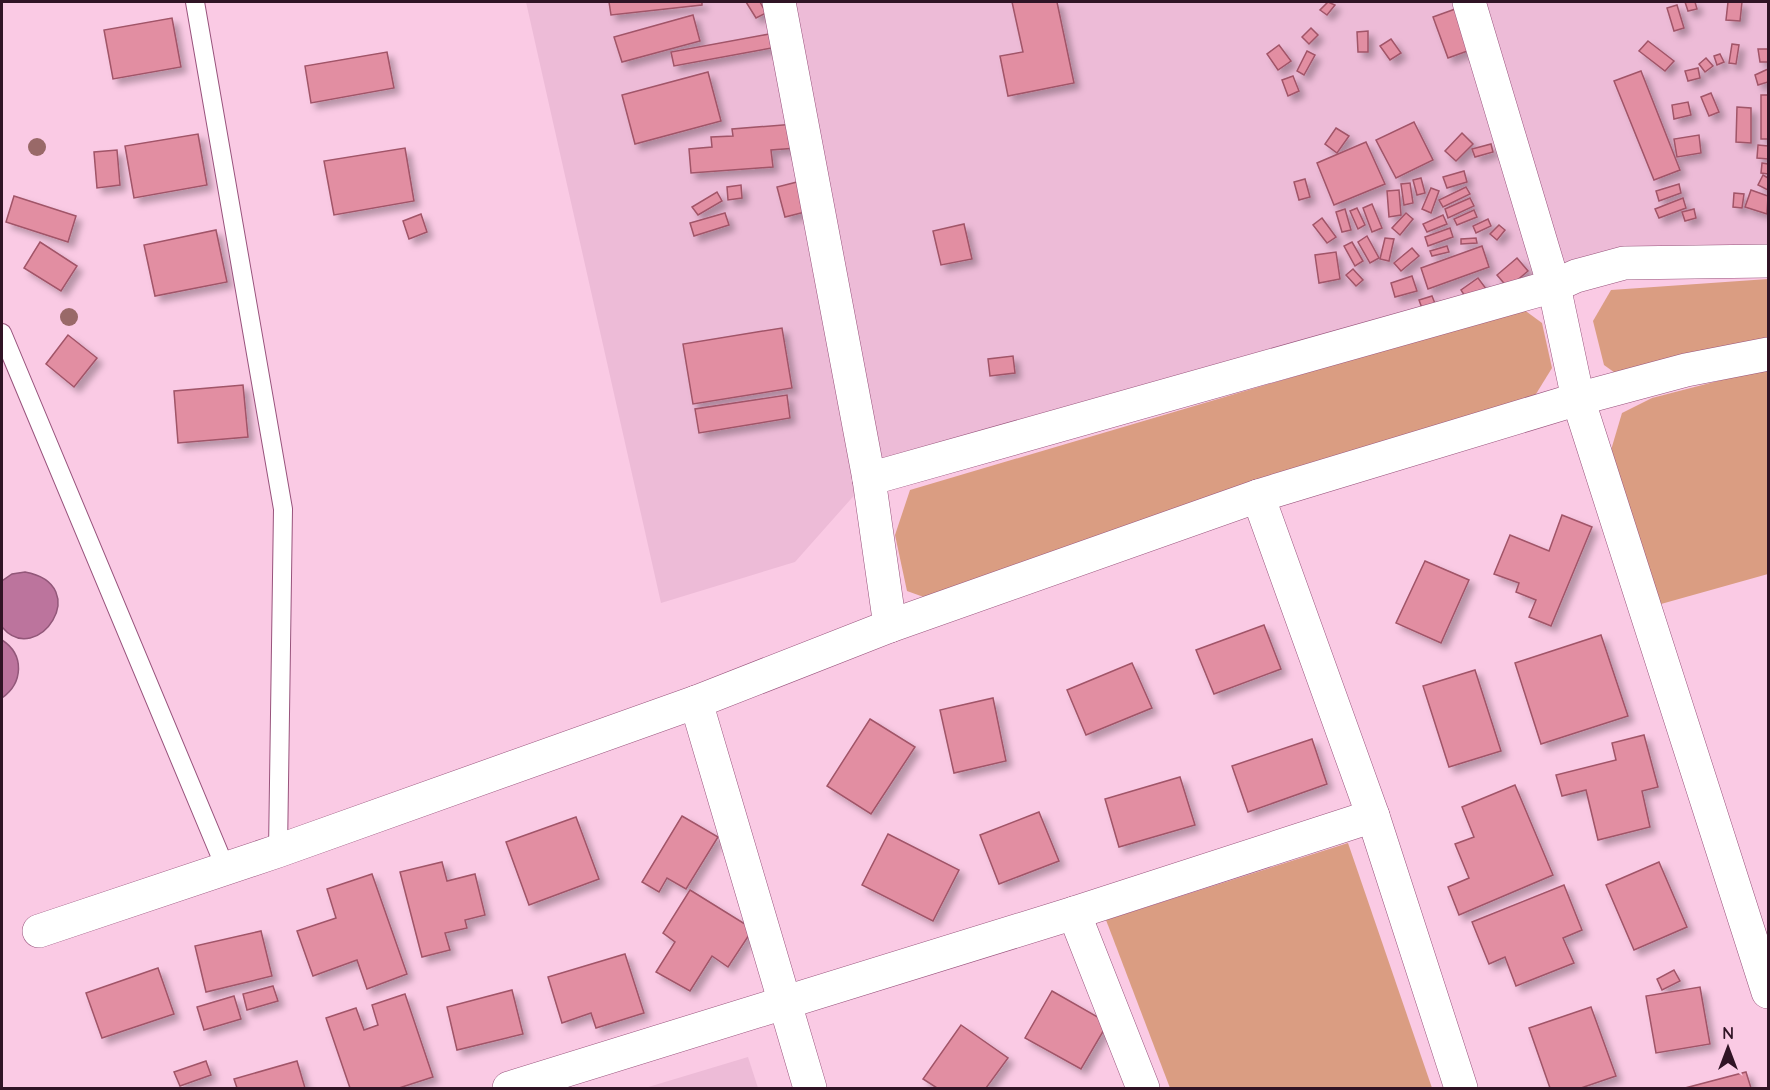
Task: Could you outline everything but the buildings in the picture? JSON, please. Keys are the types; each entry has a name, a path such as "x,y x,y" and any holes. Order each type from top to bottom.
{"street":[{"path":"780,2 868,478 890,626"},
{"path":"1468,2 1554,286 1578,399 1768,992"},
{"path":"868,478 1554,286 1576,276 1624,263 1768,261"},
{"path":"39,931 278,851 696,702 890,626 1258,496 1578,399 1686,369 1768,354"},
{"path":"1258,496 1373,816 1461,1089"},
{"path":"696,702 786,1001 810,1089"},
{"path":"509,1089 1074,913 1373,816"},
{"path":"1074,913 1143,1089"}],"lane":[{"path":"195,2 283,509 278,851"},
{"path":"2,333 225,867"}],"shaded area":[{"path":"526,2 1768,2 1768,255 1626,258 874,473 795,562 661,603"},
{"path":"1768,279 1768,343 1618,375 1604,365 1593,321 1611,290"},
{"path":"1523,309 1542,323 1552,368 1528,407 932,600 907,591 895,535 910,490"},
{"path":"1768,368 1768,574 1661,604 1611,450 1622,413 1652,398"},
{"path":"25,572 46,580 56,592 58,606 53,620 43,631 30,638 16,637 2,627 2,581 12,574"},
{"path":"2,640 15,653 18,669 14,685 2,698"},
{"path":"1348,843 1432,1088 1170,1088 1106,920"},
{"path":"748,1057 758,1088 645,1088"}]}
